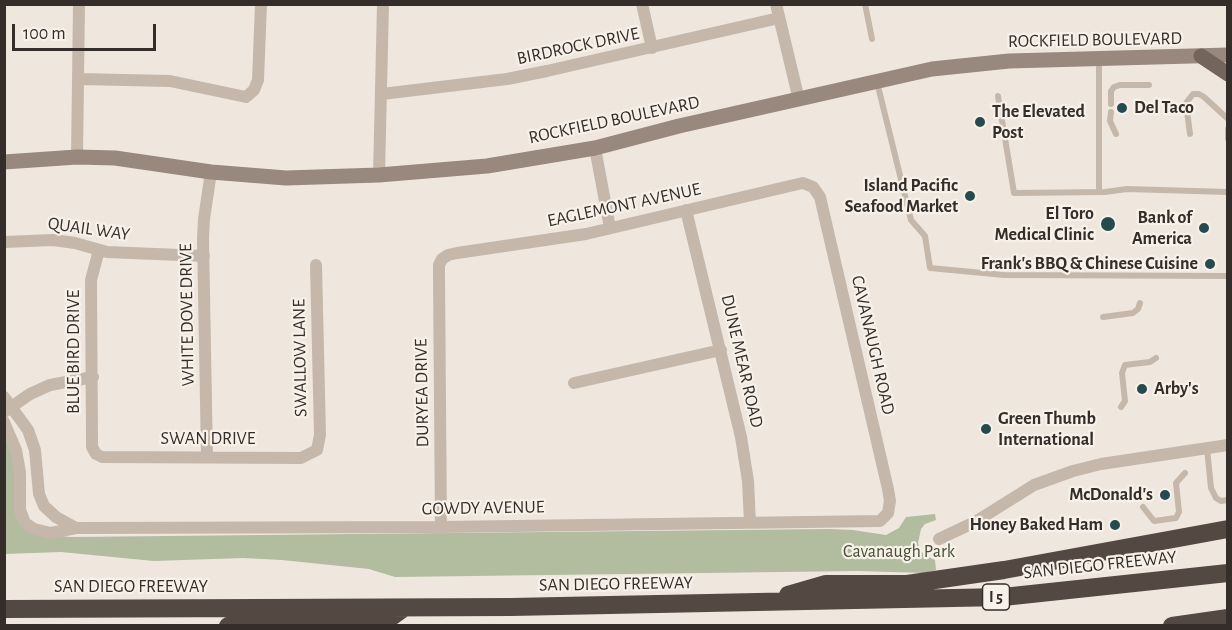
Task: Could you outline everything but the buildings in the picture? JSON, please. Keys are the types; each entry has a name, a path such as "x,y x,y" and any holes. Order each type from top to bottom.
{"highway":[{"path":"763,602 826,584 907,584 982,573 1227,529"},
{"name":"SAN DIEGO FREEWAY","path":"4,609 404,608 1003,597 1227,573"},
{"path":"228,626 380,625 404,608"},
{"path":"1172,626 1227,618"}],"main road":[{"name":"ROCKFIELD BOULEVARD","path":"4,162 77,157 114,158 212,172 286,178 379,175 487,166 595,147 932,69 983,63 1227,55"},
{"path":"1201,57 1227,74"}],"street":[{"path":"77,157 79,4"},
{"path":"79,79 170,81 240,97 250,94 256,86 259,74 261,4"},
{"path":"379,175 383,4"},
{"path":"642,4 652,48"},
{"path":"776,4 799,100"},
{"name":"BIRDROCK DRIVE","path":"382,94 507,79 779,18"},
{"path":"595,147 610,228"},
{"name":"WHITE DOVE DRIVE","path":"207,457 204,219 212,172"},
{"name":"EAGLEMONT AVENUE","path":"442,259 457,253 560,238 610,228 803,183 813,187"},
{"name":"CAVANAUGH ROAD","path":"813,187 820,197 888,489 890,501 888,513"},
{"name":"DUNE MEAR ROAD","path":"686,210 744,448 750,523"},
{"name":"QUAIL WAY","path":"4,242 53,240 118,253 204,256"},
{"name":"BLUE BIRD DRIVE","path":"96,454 92,447 91,280 99,250"},
{"name":"DURYEA DRIVE","path":"441,527 439,265 442,259"},
{"name":"SWALLOW LANE","path":"316,265 320,435 317,450"},
{"path":"574,383 721,350"},
{"path":"76,528 56,517 41,500 37,484 35,450 28,430 7,405 50,385 93,377"},
{"name":"GOWDY AVENUE","path":"4,422 16,450 20,472 20,510 25,523 34,529 51,533 76,528 872,522 880,521 888,513"},
{"path":"939,539 975,522 1018,494 1053,478 1101,464 1227,446"},
{"name":"SWAN DRIVE","path":"96,454 102,457 301,458 317,450"}],"lane":[{"path":"865,4 872,39"},
{"path":"1099,59 1099,192"},
{"path":"877,82 911,220 924,236 930,268 1004,275 1227,276"},
{"path":"1111,104 1111,91 1114,87 1149,85"},
{"path":"1190,134 1186,103 1192,94 1199,94 1227,119"},
{"path":"998,96 1014,193 1099,192 1127,189 1227,192"},
{"path":"1110,112 1110,121 1116,134"},
{"path":"1227,129 1227,139"},
{"path":"1103,317 1132,313 1138,309 1140,303"},
{"path":"1121,407 1125,401 1122,373 1125,365 1150,362 1156,358"},
{"path":"1206,448 1211,488 1216,498 1221,501 1227,500"},
{"path":"1143,507 1154,521 1176,518 1179,512 1176,483 1185,473"}],"green space":[{"name":"Cavanaugh Park","path":"4,434 13,458 17,513 37,535 72,537 829,529 886,535 899,528 906,517 935,514 936,520 925,524 921,529 918,543 920,550 926,556 935,560 936,570 925,573 858,571 395,577 369,569 282,560 243,558 154,561 61,552 5,554"}],"place":[{"name":"Del Taco","path":"1122,108"},
{"name":"The Elevated Post","path":"980,122"},
{"name":"Island Pacific Seafood Market","path":"970,196"},
{"name":"El Toro Medical Clinic","path":"1108,224"},
{"name":"Bank of America","path":"1204,228"},
{"name":"Frank's BBQ & Chinese Cuisine","path":"1210,264"},
{"name":"Arby's","path":"1142,389"},
{"name":"Green Thumb International","path":"986,429"},
{"name":"McDonald's","path":"1165,495"},
{"name":"Honey Baked Ham","path":"1115,525"}]}
